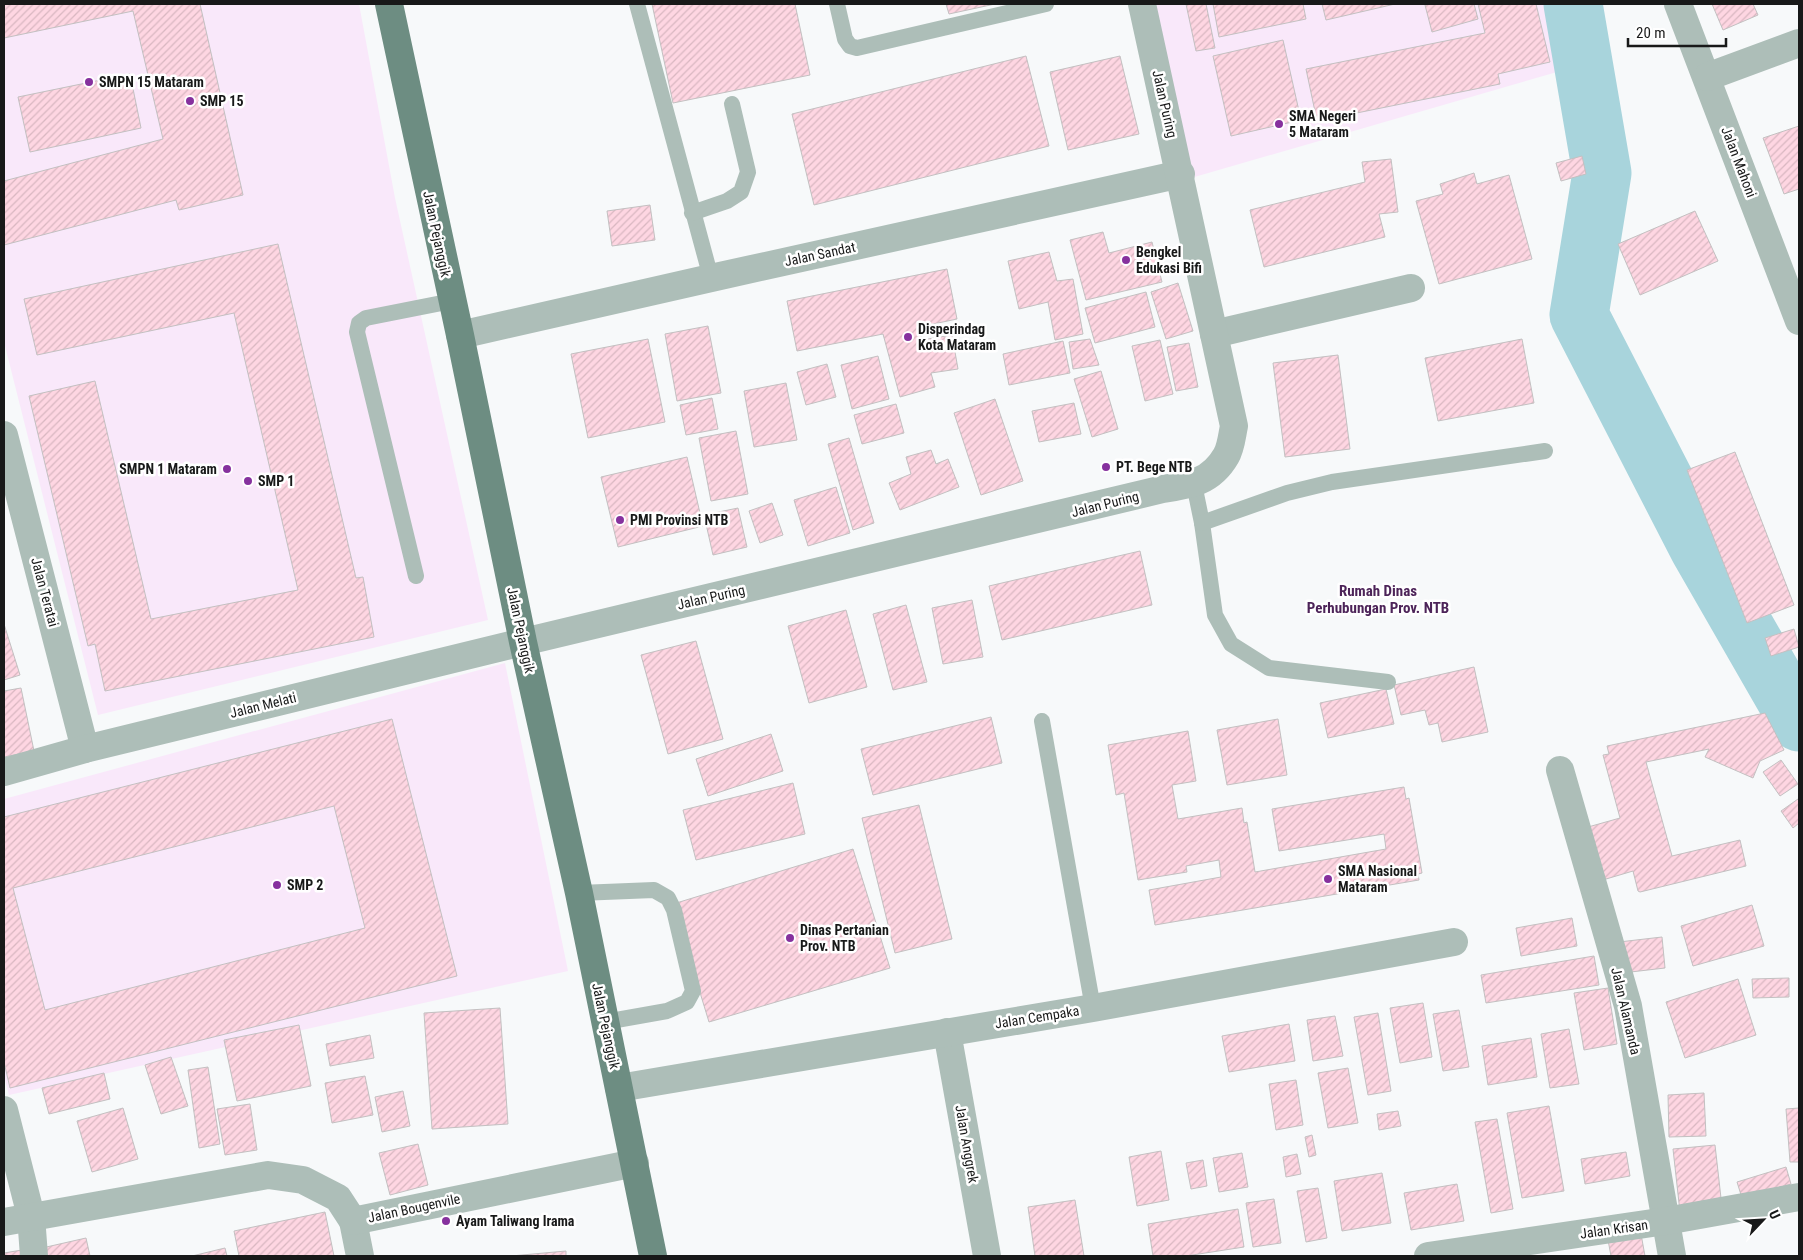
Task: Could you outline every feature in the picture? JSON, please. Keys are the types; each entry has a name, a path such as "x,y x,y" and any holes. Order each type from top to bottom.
{"main road":[{"name":"Jalan Pejanggik","path":"389,4 523,642 579,894 653,1256"}],"street":[{"name":"Jalan Puring","path":"523,642 1194,484 1211,474 1227,455 1234,426 1142,4"},
{"name":"Jalan Mahoni","path":"1678,4 1799,321"},
{"path":"1707,77 1799,43"},
{"name":"Jalan Sandat","path":"460,335 1180,174"},
{"path":"1214,334 1411,288"},
{"name":"Jalan Teratai","path":"4,434 86,748"},
{"name":"Jalan Melati","path":"4,772 86,748 523,642"},
{"name":"Jalan Alamanda","path":"1560,770 1628,1006 1672,1256"},
{"name":"Jalan Cempaka","path":"619,1088 1093,1008 1454,942"},
{"name":"Jalan Anggrek","path":"947,1032 987,1256"},
{"path":"4,1110 31,1216 34,1256"},
{"name":"Jalan Bougenvile","path":"4,1222 268,1175 303,1180 338,1198 353,1221 635,1163"},
{"name":"Jalan Krisan","path":"1428,1256 1666,1221 1799,1197"},
{"path":"353,1221 360,1256"}],"lane":[{"path":"637,4 711,278"},
{"path":"837,4 844,39 850,46 857,48 1046,4"},
{"path":"692,213 727,201 741,192 748,172 732,104"},
{"path":"416,576 357,332 359,323 366,318 452,301"},
{"path":"1202,523 1287,493 1332,482 1545,451"},
{"path":"1194,484 1202,523 1215,615 1231,644 1269,668 1388,682"},
{"path":"1042,721 1093,1008"},
{"path":"579,894 654,890 668,898 674,910 693,991 687,1002 667,1011 605,1022"}],"shaded area":[{"name":"SMP 1","path":"4,4 359,4 395,198 488,620 98,715 4,342"},
{"name":"SMA Negeri 5 Mataram","path":"1156,4 1546,4 1564,70 1191,178"},
{"name":"SMP 2","path":"505,663 568,971 9,1095 4,1076 4,799"}],"building":[{"path":"4,4 200,4 243,195 179,210 176,200 4,245 4,181 163,139 133,11 4,38"},
{"path":"652,4 795,4 810,75 673,103"},
{"path":"946,4 995,4 949,14"},
{"path":"1186,4 1206,4 1215,48 1196,51"},
{"path":"1213,4 1303,4 1306,19 1219,37"},
{"path":"1322,4 1395,4 1326,20"},
{"path":"1474,4 1478,19 1432,32 1425,5"},
{"path":"1478,4 1536,4 1550,62 1498,74 1500,84 1317,121 1306,69 1485,33"},
{"path":"1712,4 1753,4 1758,15 1723,30"},
{"path":"1283,40 1301,120 1231,136 1213,56"},
{"path":"1026,56 1049,146 814,205 792,114"},
{"path":"1120,56 1139,134 1068,150 1050,72"},
{"path":"130,74 141,128 30,152 18,97"},
{"path":"1799,126 1799,189 1784,194 1763,138"},
{"path":"1582,156 1586,174 1561,181 1556,163"},
{"path":"1391,159 1398,212 1379,214 1385,237 1264,267 1250,210 1365,182 1362,162"},
{"path":"1474,173 1477,184 1509,175 1532,259 1439,284 1416,201 1443,194 1440,184"},
{"path":"650,205 655,240 612,246 607,211"},
{"path":"1695,211 1718,261 1640,295 1618,244"},
{"path":"1103,232 1109,253 1152,242 1162,282 1086,300 1070,240"},
{"path":"278,244 356,578 363,577 374,637 105,691 95,644 88,646 29,396 95,381 151,619 298,590 234,313 37,355 24,299"},
{"path":"1049,252 1057,281 1073,279 1083,334 1055,340 1048,302 1019,309 1008,261"},
{"path":"947,269 957,319 919,327 922,340 952,335 958,369 931,373 935,387 900,397 883,334 797,351 787,301"},
{"path":"1178,283 1193,331 1166,339 1151,292"},
{"path":"1146,292 1155,327 1095,343 1085,308"},
{"path":"708,326 721,393 677,401 665,334"},
{"path":"648,339 665,422 588,438 571,354"},
{"path":"1090,339 1099,365 1073,369 1069,342"},
{"path":"1522,339 1534,403 1438,421 1425,358"},
{"path":"1160,340 1173,394 1145,401 1132,346"},
{"path":"1063,341 1070,373 1009,385 1003,354"},
{"path":"1189,343 1198,387 1176,391 1167,347"},
{"path":"1338,355 1350,449 1285,457 1273,363"},
{"path":"878,356 889,399 852,409 841,365"},
{"path":"827,364 836,397 806,405 797,372"},
{"path":"1101,371 1118,429 1092,437 1074,379"},
{"path":"786,383 797,440 754,447 744,391"},
{"path":"712,398 718,429 686,435 680,405"},
{"path":"995,399 1023,481 981,495 954,413"},
{"path":"1074,403 1081,434 1039,442 1032,411"},
{"path":"896,404 904,433 862,444 854,415"},
{"path":"736,431 748,494 711,501 699,438"},
{"path":"849,438 874,523 853,530 828,444"},
{"path":"931,450 936,464 948,459 959,487 900,510 889,483 911,474 906,457"},
{"path":"1735,452 1794,605 1747,623 1687,470"},
{"path":"687,457 703,526 618,547 601,477"},
{"path":"836,487 850,533 808,546 794,500"},
{"path":"772,503 783,535 760,543 749,511"},
{"path":"738,508 747,547 713,555 704,515"},
{"path":"1140,551 1152,605 1002,640 989,586"},
{"path":"972,600 983,657 943,664 932,608"},
{"path":"906,605 927,682 893,690 873,614"},
{"path":"846,610 867,687 809,703 788,626"},
{"path":"4,624 20,675 4,680"},
{"path":"1794,629 1799,647 1771,656 1765,638"},
{"path":"696,641 723,739 668,754 641,655"},
{"path":"1474,667 1488,732 1442,742 1438,723 1429,725 1425,710 1401,715 1394,685"},
{"path":"21,688 34,751 4,757 4,691"},
{"path":"1386,689 1394,724 1328,738 1320,703"},
{"path":"1765,713 1784,750 1760,761 1753,778 1705,757 1709,749 1646,762 1672,856 1740,840 1746,866 1640,892 1638,891 1633,871 1596,882 1581,829 1620,818 1603,755 1609,754 1607,746"},
{"path":"991,717 1002,763 873,795 861,749"},
{"path":"392,719 457,976 10,1088 4,1062 4,817","holes":["334,806 365,928 45,1010 13,888"]},
{"path":"1278,719 1287,775 1227,785 1217,730"},
{"path":"1188,731 1196,781 1172,785 1178,819 1242,808 1244,823 1247,822 1255,872 1386,849 1384,834 1279,851 1272,809 1404,787 1406,799 1409,798 1422,873 1418,874 1419,880 1155,925 1149,890 1221,877 1219,860 1186,866 1187,872 1138,880 1124,793 1116,795 1108,745"},
{"path":"771,734 783,771 708,796 696,759"},
{"path":"1781,760 1798,784 1780,796 1763,772"},
{"path":"793,783 805,834 696,860 683,810"},
{"path":"1798,799 1799,823 1793,828 1781,811"},
{"path":"919,805 952,939 895,953 862,818"},
{"path":"853,849 890,968 709,1022 673,904"},
{"path":"1752,905 1764,946 1693,966 1681,926"},
{"path":"1572,918 1577,946 1521,956 1516,928"},
{"path":"1662,937 1665,968 1622,973 1619,942"},
{"path":"1594,956 1599,985 1486,1003 1481,975"},
{"path":"1789,978 1789,997 1753,998 1752,979"},
{"path":"1738,979 1756,1035 1685,1058 1666,1002"},
{"path":"1608,988 1617,1044 1584,1050 1574,993"},
{"path":"1423,1003 1432,1057 1400,1063 1390,1008"},
{"path":"500,1008 508,1124 432,1129 424,1013"},
{"path":"1459,1010 1469,1067 1443,1071 1433,1014"},
{"path":"1378,1013 1391,1091 1368,1095 1354,1017"},
{"path":"1335,1016 1343,1056 1313,1061 1307,1020"},
{"path":"1289,1024 1295,1061 1229,1072 1222,1036"},
{"path":"299,1025 311,1086 237,1101 224,1040"},
{"path":"1569,1029 1579,1084 1550,1088 1541,1034"},
{"path":"370,1035 374,1058 330,1066 326,1044"},
{"path":"1531,1038 1537,1077 1488,1085 1482,1046"},
{"path":"171,1057 188,1106 161,1114 145,1065"},
{"path":"208,1067 220,1144 199,1148 188,1070"},
{"path":"1348,1068 1358,1123 1328,1128 1318,1073"},
{"path":"104,1073 110,1099 49,1114 42,1088"},
{"path":"365,1076 373,1115 332,1123 325,1083"},
{"path":"1296,1080 1303,1125 1276,1130 1269,1084"},
{"path":"403,1091 410,1126 382,1132 375,1097"},
{"path":"1704,1093 1706,1136 1669,1137 1668,1095"},
{"path":"250,1104 257,1150 225,1155 217,1109"},
{"path":"1549,1106 1564,1191 1522,1198 1507,1113"},
{"path":"123,1108 138,1159 92,1172 77,1121"},
{"path":"1799,1108 1799,1162 1790,1162 1786,1109"},
{"path":"1398,1111 1401,1126 1379,1130 1377,1114"},
{"path":"1497,1119 1513,1209 1491,1213 1475,1122"},
{"path":"1312,1135 1316,1155 1309,1157 1305,1137"},
{"path":"418,1144 428,1185 390,1195 379,1153"},
{"path":"1715,1145 1722,1207 1680,1212 1673,1149"},
{"path":"1161,1151 1169,1200 1137,1206 1129,1157"},
{"path":"1626,1152 1630,1176 1585,1184 1581,1159"},
{"path":"1242,1153 1248,1187 1219,1192 1213,1158"},
{"path":"1297,1154 1301,1174 1286,1177 1283,1157"},
{"path":"1203,1160 1207,1186 1191,1189 1186,1163"},
{"path":"1786,1167 1791,1184 1742,1198 1737,1182"},
{"path":"1382,1173 1391,1223 1342,1231 1334,1181"},
{"path":"1457,1184 1464,1221 1411,1230 1404,1193"},
{"path":"1318,1188 1327,1238 1306,1242 1297,1191"},
{"path":"1274,1199 1281,1243 1253,1247 1246,1203"},
{"path":"1075,1200 1084,1256 1035,1256 1028,1207"},
{"path":"1238,1209 1244,1247 1186,1256 1153,1256 1148,1224"},
{"path":"325,1212 334,1256 239,1256 234,1231"},
{"path":"1641,1234 1645,1256 1611,1256 1608,1240"},
{"path":"86,1238 90,1256 44,1256 42,1248"},
{"path":"225,1248 227,1256 192,1256"},
{"path":"22,1250 24,1256 4,1256 4,1253"},
{"path":"566,1251 566,1256 511,1256"}],"waterway":[{"path":"1573,4 1602,173 1579,315 1699,548 1799,722"}],"place":[{"name":"SMPN 15 Mataram","path":"89,82"},
{"name":"SMP 15","path":"190,101"},
{"name":"SMA Negeri 5 Mataram","path":"1279,124"},
{"name":"Bengkel Edukasi Bifi","path":"1126,260"},
{"name":"Disperindag Kota Mataram","path":"908,337"},
{"name":"PT. Bege NTB","path":"1106,467"},
{"name":"SMPN 1 Mataram","path":"227,469"},
{"name":"SMP 1","path":"248,481"},
{"name":"PMI Provinsi NTB","path":"620,520"},
{"name":"SMA Nasional Mataram","path":"1328,879"},
{"name":"SMP 2","path":"277,885"},
{"name":"Dinas Pertanian Prov. NTB","path":"790,938"},
{"name":"Ayam Taliwang Irama","path":"446,1221"}],"district":[{"name":"Rumah Dinas Perhubungan Prov. NTB","path":"1378,600"}]}
